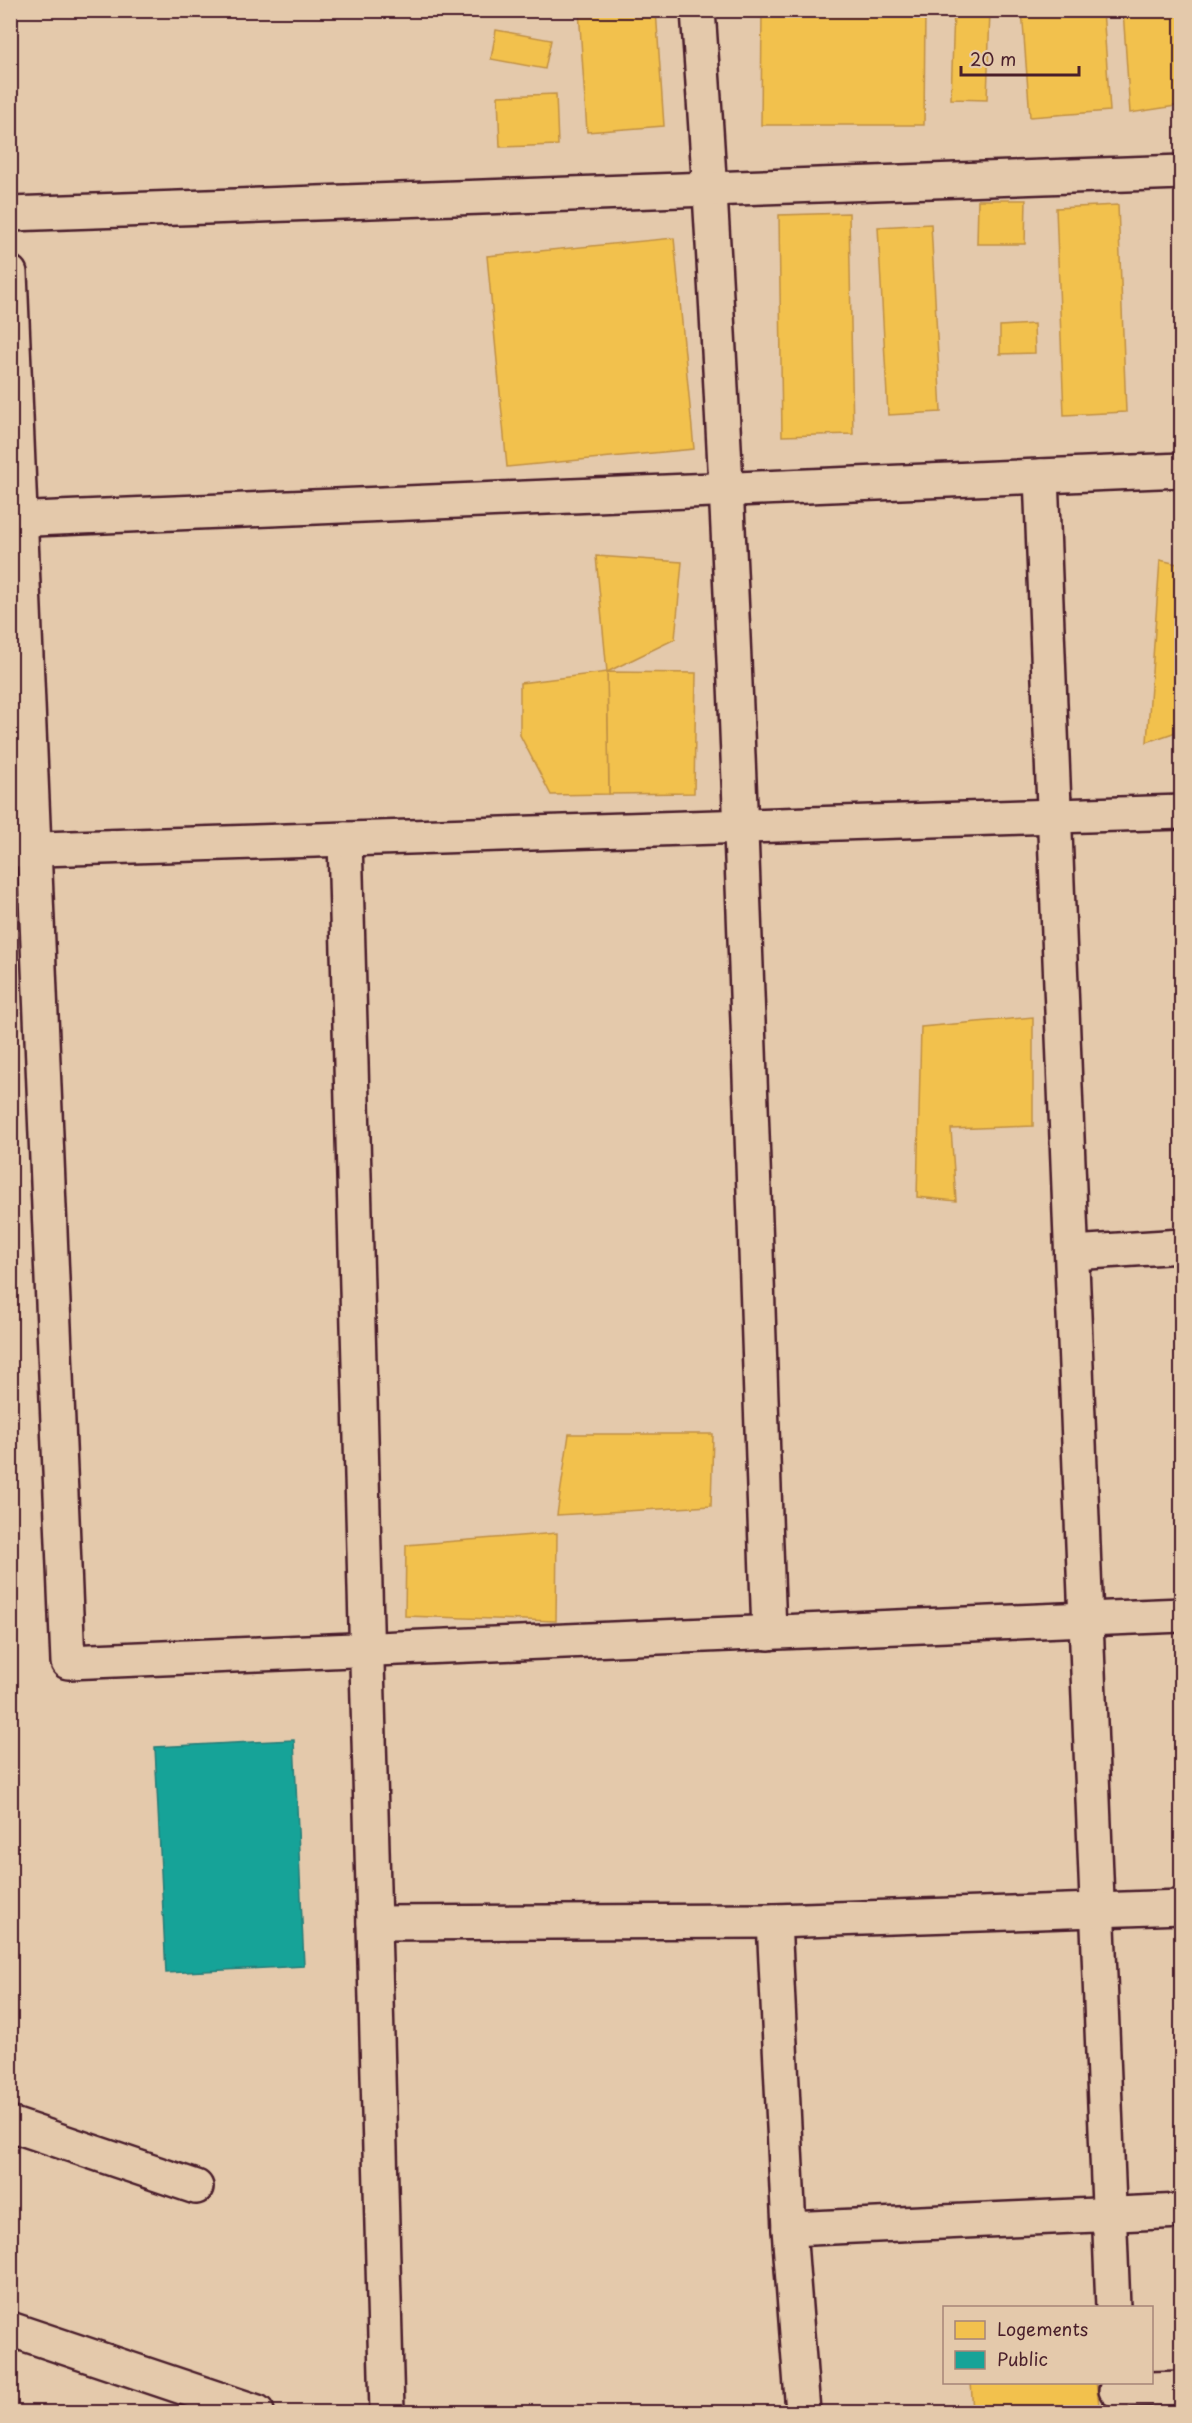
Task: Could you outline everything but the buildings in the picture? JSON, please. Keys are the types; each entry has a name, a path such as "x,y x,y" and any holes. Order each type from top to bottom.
{"street":[{"path":"698,10 711,189 741,826 770,1633"},
{"path":"10,214 1182,172"},
{"path":"10,273 22,849 68,1662 1182,1616"},
{"path":"16,520 1182,470"},
{"path":"1041,476 1113,2306"},
{"path":"22,849 1182,812"},
{"path":"345,839 387,2412"},
{"path":"1072,1252 1182,1246"},
{"path":"375,1923 774,1921 1182,1907"},
{"path":"774,1921 789,2229 803,2412"},
{"path":"10,2124 195,2187"},
{"path":"789,2229 1182,2211"},
{"path":"10,2329 257,2412"},
{"path":"1116,2395 1182,2388"}]}
